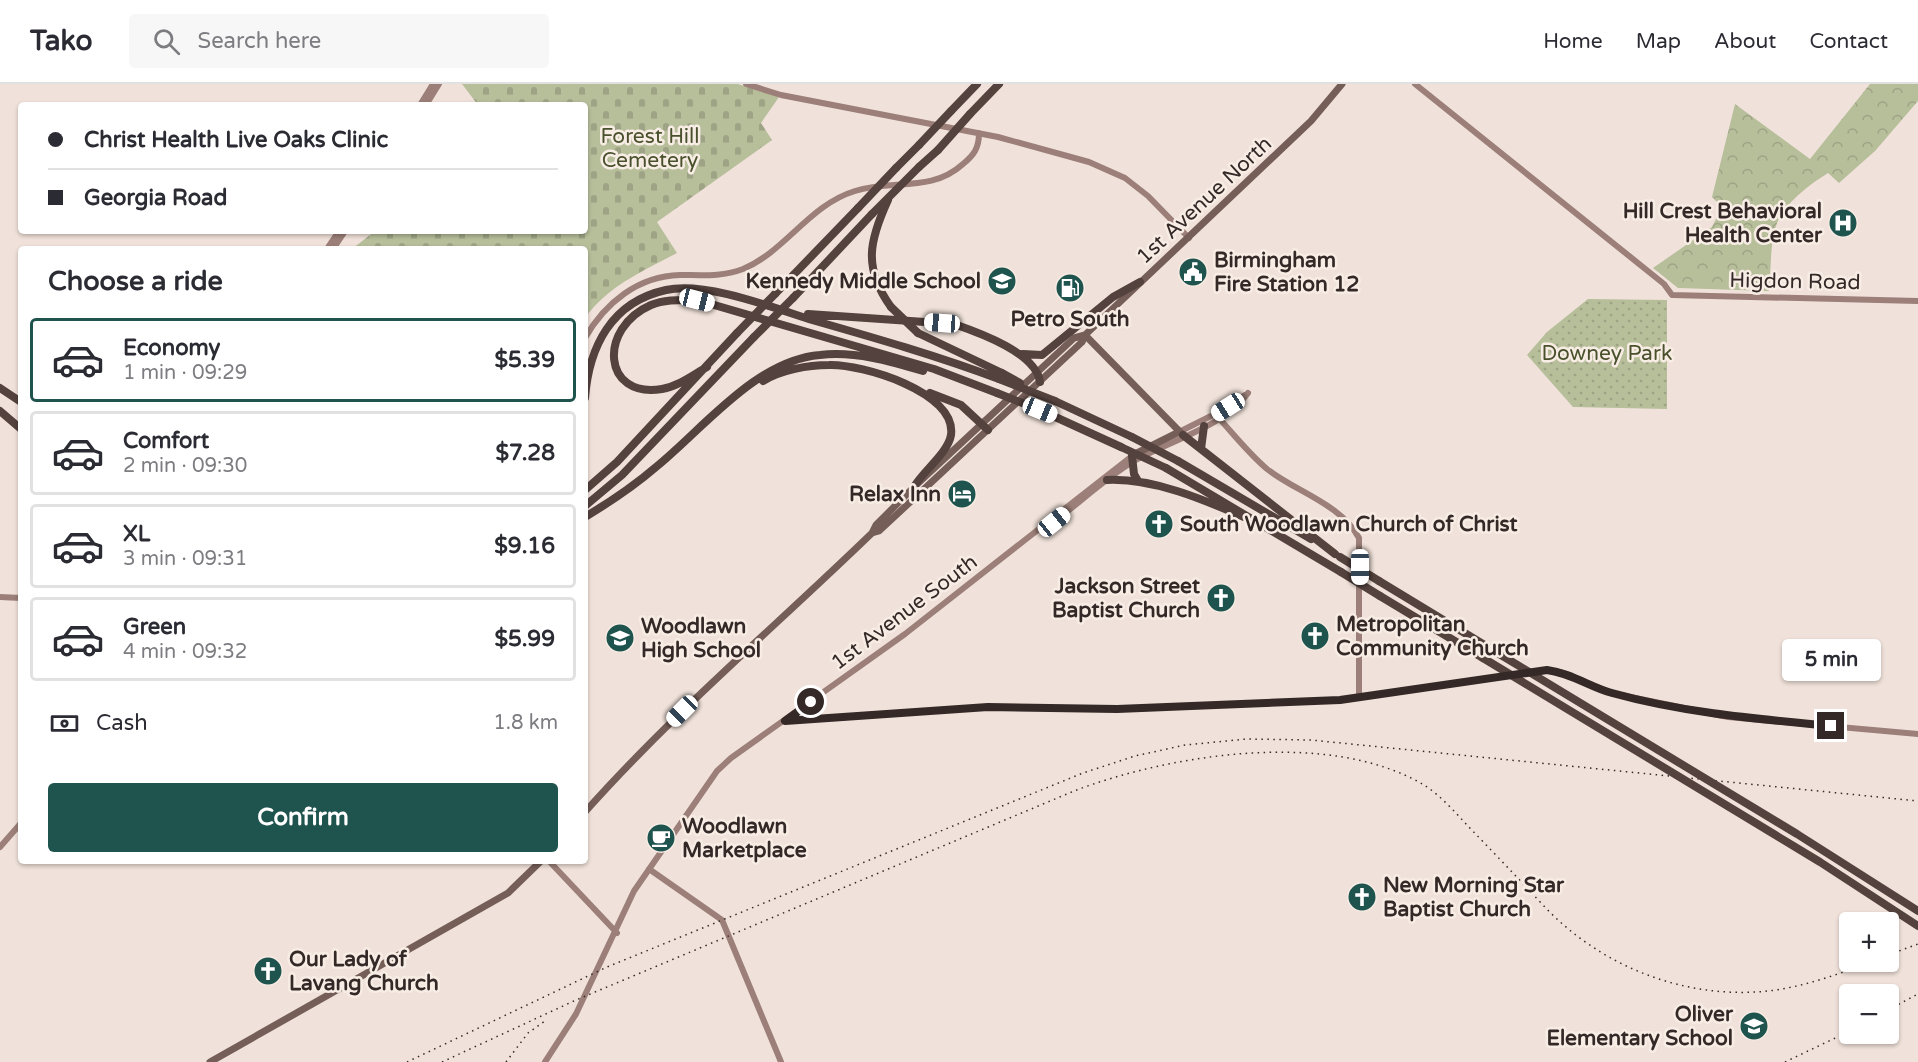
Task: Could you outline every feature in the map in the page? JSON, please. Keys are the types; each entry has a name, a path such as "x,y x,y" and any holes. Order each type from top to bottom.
{"highway":[{"path":"588,487 617,462 737,333 977,84"},
{"path":"588,503 628,469 890,195 938,150 999,84"},
{"path":"890,195 874,231 871,257 876,282 891,307 918,333 1001,376 1178,461 1797,834 1918,911"},
{"path":"1019,353 1042,355 1113,297 1140,282"},
{"path":"588,380 593,350 612,322 639,300 666,290 689,288 786,312 1001,376"},
{"path":"707,367 670,387 646,389 636,387 619,373 614,345 622,328 642,310 663,302 697,300 934,369 1054,416 1166,468 1278,533 1820,862 1918,926"},
{"path":"786,312 954,324 1019,353 1032,362 1039,371 1041,382"},
{"path":"588,515 612,501 656,468 735,397 771,371 794,361 819,355 874,358 980,387"},
{"path":"735,397 768,378 800,368 830,365 854,367 917,390 947,398 961,405 985,427"},
{"path":"3,390 18,398"},
{"path":"914,487 948,443 951,433 943,406 917,390"},
{"path":"0,411 18,421"},
{"path":"0,411 18,426"},
{"path":"1201,449 1204,426"},
{"path":"1181,434 1338,556"},
{"path":"1132,459 1138,481"},
{"path":"1107,480 1138,481 1206,501 1278,533"}],"main road":[{"name":"1st Avenue North","path":"588,809 682,711 872,533 876,525 914,487 1041,382 1082,342 1085,335 1311,121 1342,84"},
{"name":"1st Avenue North","path":"872,533 879,531 1074,338 1085,335"},
{"path":"1085,335 1181,434"},
{"name":"1st Avenue South","path":"1132,459 1181,434"},
{"path":"210,1062 508,893 538,864"}],"street":[{"path":"422,102 433,84"},
{"path":"428,102 439,84"},
{"path":"746,84 781,94 979,133 1089,162 1125,178 1162,208 1189,238"},
{"name":"Higdon Road","path":"1415,84 1664,284 1672,295 1918,301"},
{"path":"588,334 607,307 627,292 647,282 671,276 709,276 744,268 764,256 826,203 838,196 869,188 926,184 949,176 975,154 979,133"},
{"name":"1st Avenue South","path":"1181,434 1204,426 1217,417 1248,393 1242,402 1217,417 1181,434"},
{"path":"1217,417 1267,469 1340,515 1358,536 1360,544 1359,696"},
{"name":"1st Avenue South","path":"1046,525 1054,522 1132,459"},
{"name":"1st Avenue South","path":"545,1062 576,1014 630,900 649,868 717,771 731,758 923,621 1046,525 1080,495 1132,459"},
{"path":"0,597 18,598"},
{"path":"785,721 981,708 1179,707 1340,700 1547,670 1564,674 1611,693 1728,717 1918,734"},
{"path":"0,847 18,826"},
{"path":"552,864 616,933"},
{"path":"649,868 720,918 781,1062"}],"green space":[{"name":"Forest Hill Cemetery","path":"462,84 738,84 779,97 761,123 772,140 657,222 677,253 615,288 588,314 588,246 356,246 371,234 588,234 588,102 476,102"},
{"path":"1870,84 1918,84 1918,101 1875,151 1839,183 1828,173 1805,189 1784,210 1774,233 1769,291 1678,288 1653,268 1712,227 1722,207 1712,197 1735,104 1810,159"},
{"name":"Downey Park","path":"1588,299 1667,300 1667,409 1573,407 1527,355 1547,332"}],"railway":[{"path":"407,1062 607,967 1083,773 1135,756 1185,745 1247,739 1311,740 1918,801"},
{"path":"442,1062 576,1000 1074,791 1156,767 1203,758 1250,753 1298,753 1343,757 1386,768 1424,785 1447,804 1565,927 1591,946 1649,975 1680,985 1711,991 1744,992 1776,990 1801,985 1843,972"},
{"path":"1899,951 1918,944"},
{"path":"1899,1004 1918,994"},
{"path":"506,1062 528,1033 545,1021"},
{"path":"1785,1062 1839,1036"}],"place":[{"name":"Hill Crest Behavioral Health Center","path":"1843,223"},
{"name":"Birmingham Fire Station 12","path":"1193,272"},
{"name":"Kennedy Middle School","path":"1002,281"},
{"name":"Petro South","path":"1070,288"},
{"name":"Relax Inn","path":"962,494"},
{"name":"South Woodlawn Church of Christ","path":"1159,524"},
{"name":"Jackson Street Baptist Church","path":"1221,598"},
{"name":"Metropolitan Community Church","path":"1315,636"},
{"name":"Woodlawn High School","path":"620,638"},
{"name":"Woodlawn Marketplace","path":"661,838"},
{"name":"New Morning Star Baptist Church","path":"1362,897"},
{"name":"Our Lady of Lavang Church","path":"268,971"},
{"name":"Oliver Elementary School","path":"1754,1026"}],"route":[{"path":"811,702 785,721 988,707 1117,709 1340,700 1547,670 1564,674 1611,693 1667,705 1728,717 1831,726"}]}
